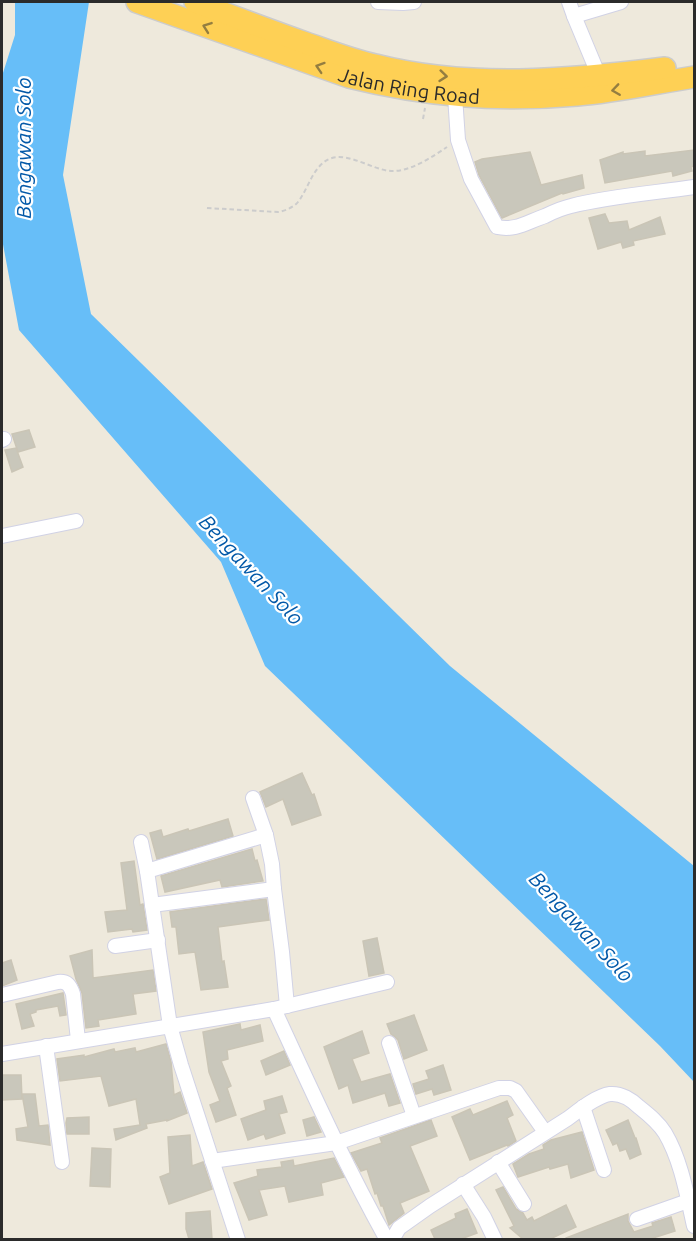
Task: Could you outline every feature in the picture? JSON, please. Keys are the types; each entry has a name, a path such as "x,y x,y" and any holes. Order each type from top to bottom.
{"highway":[{"name":"Jalan Ring Road","path":"137,2 264,38 408,72 485,80 551,80 694,63"},
{"name":"Jalan Ring Road","path":"195,2 264,38 360,80 455,96 514,98 579,95 694,77"}],"street":[{"path":"378,2 414,2"},
{"path":"570,2 599,76"},
{"path":"574,16 621,2"},
{"path":"455,96 458,140 471,179 496,227 508,229 517,227 569,206 694,187"},
{"path":"2,536 76,521"},
{"path":"253,798 266,835 272,864 273,889 282,952 281,1007 336,1143 364,1199 389,1239 399,1228 429,1206 583,1107 612,1094 618,1094 636,1104 658,1123 669,1142 684,1184 694,1226"},
{"path":"147,872 266,835"},
{"path":"141,842 170,1026 238,1239"},
{"path":"152,906 273,889"},
{"path":"115,946 158,940"},
{"path":"2,995 58,982 67,983 73,993 78,1040"},
{"path":"2,1054 281,1007 387,982"},
{"path":"389,1042 414,1116"},
{"path":"46,1046 62,1162"},
{"path":"212,1161 336,1143 499,1088 510,1088 516,1091 545,1132"},
{"path":"583,1107 604,1170"},
{"path":"498,1162 524,1204"},
{"path":"463,1184 495,1239"},
{"path":"637,1219 688,1200"}],"path":[{"path":"207,208 278,212 298,203 316,172 332,158 343,157 393,171 425,161 458,140"}],"water":[{"name":"Bengawan Solo","path":"15,2 89,2 63,175 91,314 450,666 694,866 694,1082 660,1046 265,666 221,562 19,330 2,239 2,76 15,35"}],"building":[{"path":"694,150 692,171 673,176 672,171 605,183 600,160 623,152 623,154 645,151 645,156"},
{"path":"530,152 541,185 582,175 584,188 562,193 502,218 479,175 475,162"},
{"path":"605,214 609,223 627,221 629,230 660,217 665,234 633,241 634,245 623,248 621,242 598,249 589,218"},
{"path":"29,430 35,447 18,452 12,434"},
{"path":"16,448 23,467 12,472 5,450"},
{"path":"302,773 312,795 314,794 321,815 292,825 283,799 266,807 260,792"},
{"path":"228,819 233,836 157,859 150,833 161,830 163,837"},
{"path":"252,849 263,881 222,887 220,880 165,892 161,876"},
{"path":"134,861 140,905 143,904 147,930 108,932 105,912 127,910 121,863"},
{"path":"266,899 269,920 218,927 222,962 224,961 228,987 201,990 195,952 179,954 176,927 172,927 170,912"},
{"path":"377,938 384,973 369,976 363,941"},
{"path":"92,950 93,978 153,970 156,991 133,994 136,1014 98,1020 99,1026 86,1028 82,993 70,956"},
{"path":"11,960 17,980 2,986 2,963"},
{"path":"63,993 66,1015 60,1016 58,1006 36,1010 30,1014 34,1026 22,1029 16,1004"},
{"path":"414,1015 427,1050 404,1059 398,1040 391,1034 387,1024"},
{"path":"240,1024 241,1030 260,1025 263,1041 227,1050 228,1059 221,1061 231,1086 227,1088 236,1115 216,1122 210,1105 220,1101 209,1072 203,1032"},
{"path":"362,1031 369,1053 352,1059 361,1082 390,1074 400,1103 389,1106 385,1093 353,1103 348,1085 339,1089 324,1047"},
{"path":"166,1044 171,1062 174,1095 180,1092 187,1113 167,1121 146,1124 147,1128 116,1140 114,1129 140,1125 136,1099 109,1106 101,1076 60,1081 57,1059 84,1055 84,1057 114,1049 115,1052 135,1048 136,1052"},
{"path":"284,1051 290,1065 266,1075 261,1061"},
{"path":"443,1065 451,1090 434,1095 432,1089 416,1094 413,1084 429,1079 426,1071"},
{"path":"2,1075 21,1075 22,1099 2,1100"},
{"path":"22,1094 35,1094 39,1126 48,1125 50,1145 17,1140 16,1129 28,1127"},
{"path":"282,1096 287,1112 279,1114 285,1133 266,1139 264,1134 248,1140 241,1119 266,1110 264,1101"},
{"path":"507,1101 513,1115 507,1118 516,1141 470,1160 452,1117 470,1109 473,1115"},
{"path":"89,1117 89,1134 67,1134 67,1118"},
{"path":"314,1117 321,1132 307,1136 303,1120"},
{"path":"431,1120 437,1136 410,1146 429,1191 400,1203 404,1213 389,1225 367,1169 361,1171 351,1153 382,1143 380,1138"},
{"path":"628,1120 641,1154 630,1159 626,1149 620,1151 617,1143 613,1145 606,1130"},
{"path":"582,1132 594,1170 571,1178 568,1164 550,1169 549,1167 518,1177 513,1164 529,1154 544,1149 543,1145 551,1140"},
{"path":"190,1135 192,1166 203,1162 212,1189 169,1204 160,1177 170,1173 168,1137"},
{"path":"92,1148 111,1149 110,1187 90,1186"},
{"path":"334,1158 344,1177 321,1183 323,1195 289,1202 285,1186 259,1190 267,1215 249,1220 234,1183 258,1176 257,1170 282,1167 281,1162 293,1160 294,1166"},
{"path":"503,1187 516,1209 523,1213 527,1220 532,1217 534,1221 566,1205 576,1227 550,1239 523,1239 510,1228 514,1226 496,1190"},
{"path":"467,1209 477,1233 461,1239 435,1239 431,1230 456,1218 455,1214"},
{"path":"210,1211 212,1239 189,1239 186,1229 186,1213"},
{"path":"628,1214 628,1221 634,1232 671,1217 675,1231 650,1239 566,1239 566,1238"}]}
